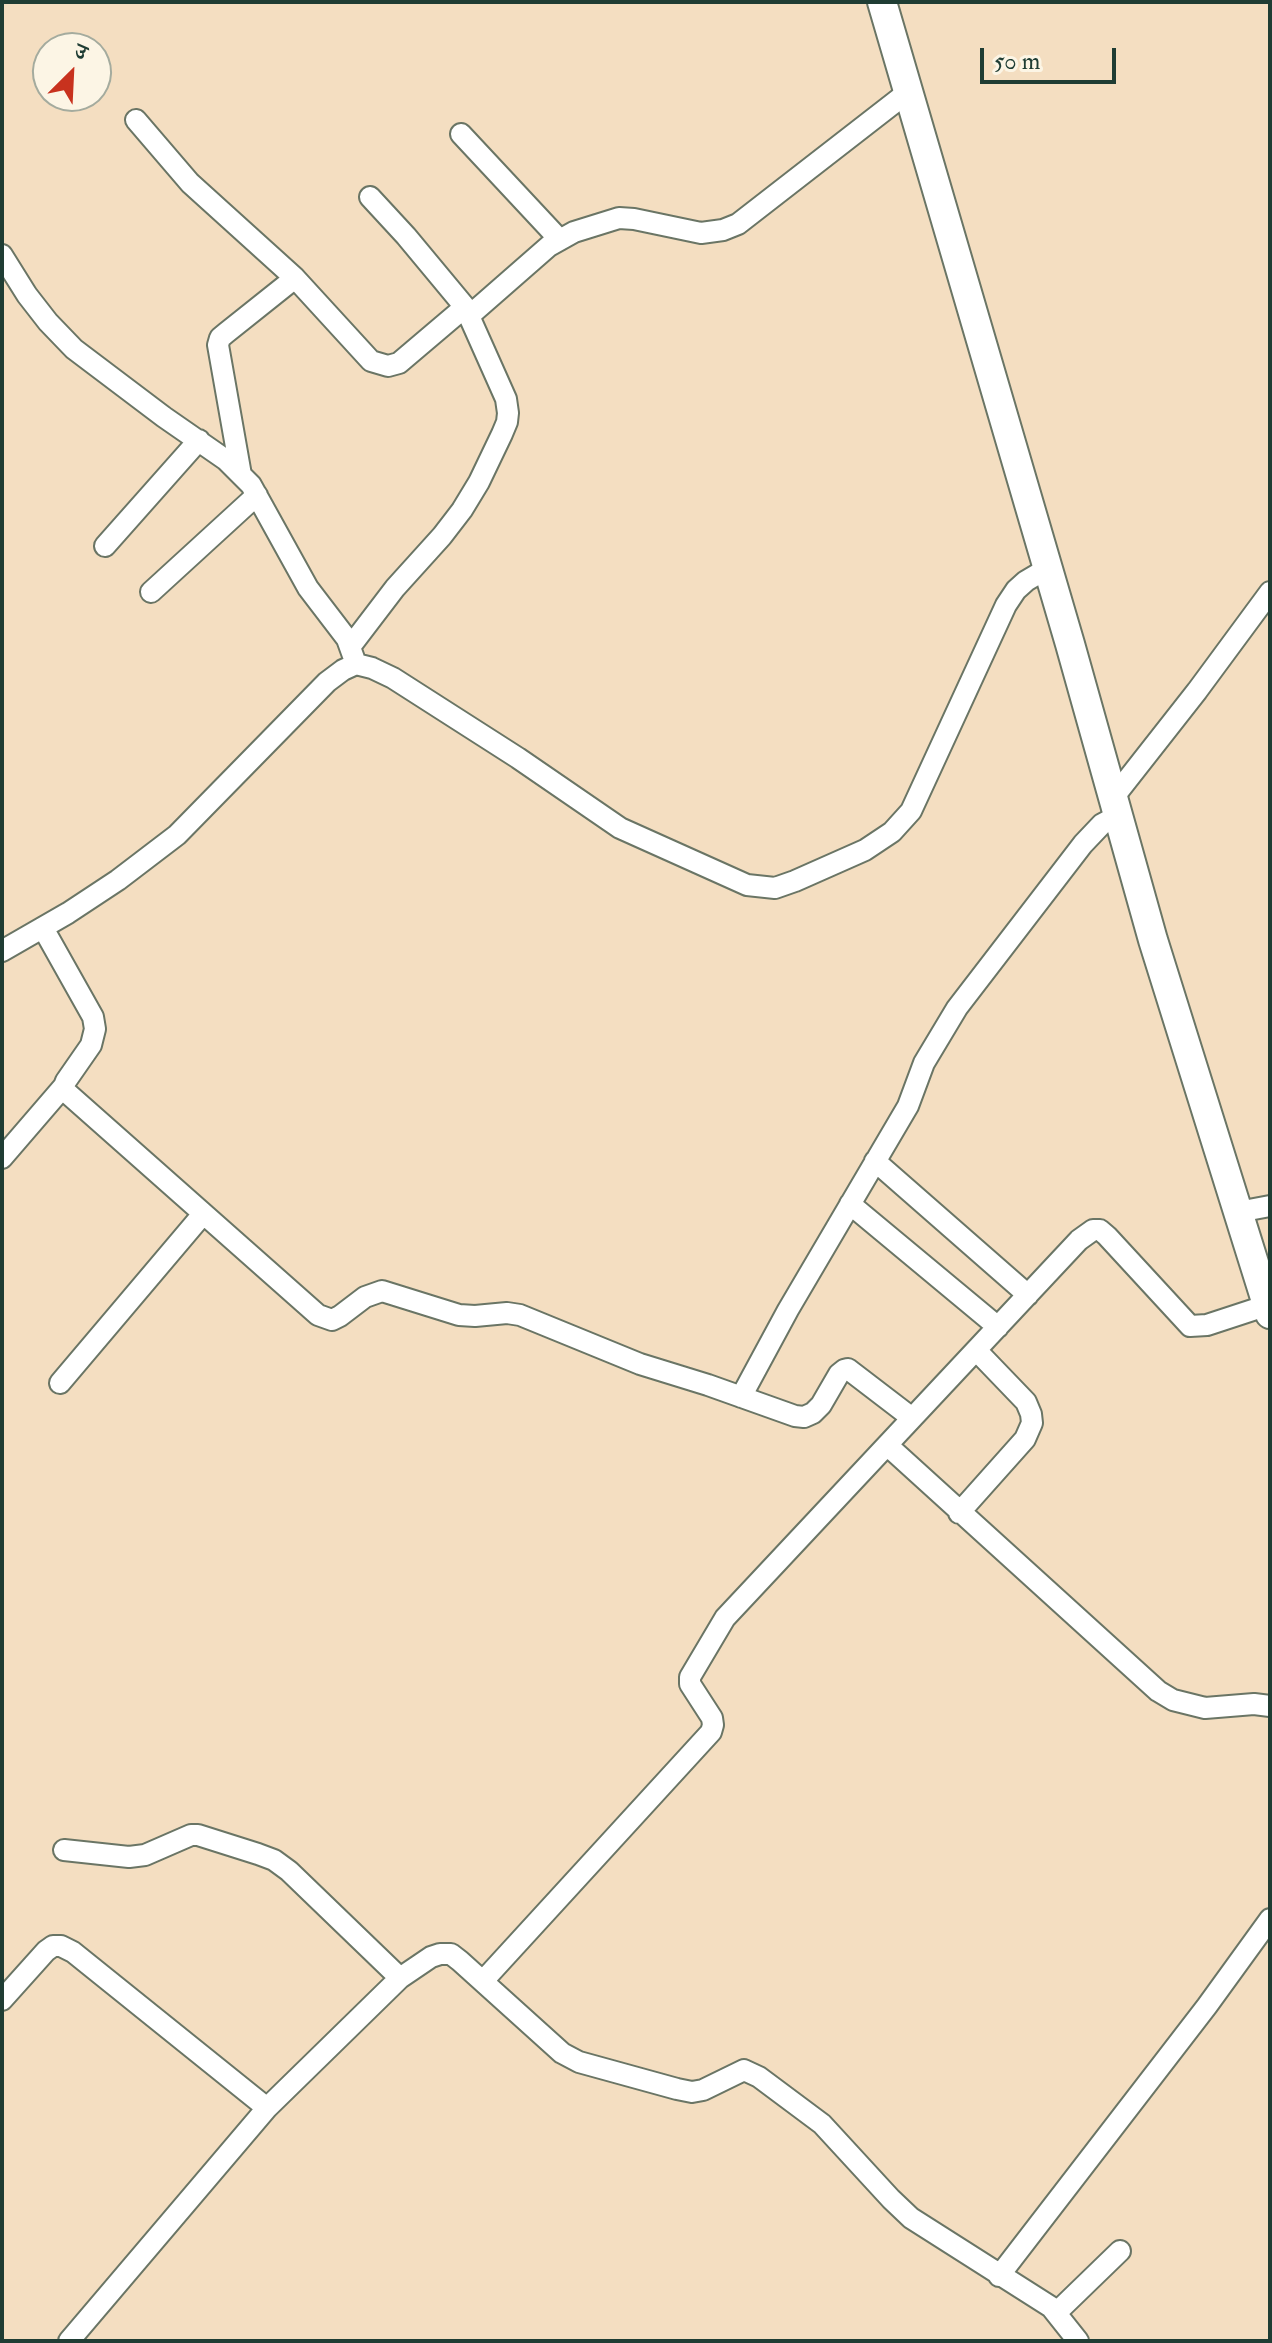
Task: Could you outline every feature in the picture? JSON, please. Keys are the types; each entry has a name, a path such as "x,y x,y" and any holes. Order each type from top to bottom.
{"main road":[{"path":"882,2 1153,940 1269,1309"}],"street":[{"path":"136,120 190,183 295,278 364,355 371,361 388,366 399,363 559,239 613,220 634,219 701,233 738,224 908,92"},
{"path":"461,134 559,239"},
{"path":"2,951 118,880 177,835 353,656 395,588 442,536 479,482 507,422 506,399 467,312 370,197"},
{"path":"2,255 27,295 74,349 226,460 241,475 257,495 308,588 339,626 353,656 518,758 620,828 747,885 775,888 865,850 892,832 911,811 1006,605 1026,581 1048,568"},
{"path":"241,475 218,345 220,338 295,278"},
{"path":"105,546 199,440"},
{"path":"151,592 257,495"},
{"path":"741,1397 908,1106 924,1063 968,993 1115,807 1270,592"},
{"path":"2,1158 64,1086 91,1045 95,1029 93,1017 43,928"},
{"path":"64,1086 68,1095 324,1318 332,1320 365,1297 382,1291 459,1315 520,1315 640,1364 804,1417 821,1405 839,1374 848,1369 912,1418"},
{"path":"875,1161 1028,1295"},
{"path":"850,1204 998,1327"},
{"path":"1238,1212 1270,1206"},
{"path":"60,1383 203,1214"},
{"path":"483,1981 707,1738 713,1725 712,1718 690,1684 692,1672 733,1609 1079,1240 1093,1230 1100,1230 1190,1326 1207,1325 1269,1309"},
{"path":"959,1513 1025,1439 1032,1423 1026,1402 976,1350"},
{"path":"887,1445 1158,1691 1173,1700 1205,1708 1254,1704 1270,1706"},
{"path":"64,1850 129,1857 145,1855 191,1835 198,1835 274,1860 400,1978"},
{"path":"999,2276 1270,1919"},
{"path":"2,2000 46,1951 53,1946 61,1946 73,1952 267,2108"},
{"path":"69,2341 267,2108 400,1978 440,1954 451,1954 562,2053 579,2062 692,2092 703,2090 737,2072 751,2072 822,2124 911,2218 1051,2307 1078,2341"},
{"path":"1056,2313 1120,2251"}]}
